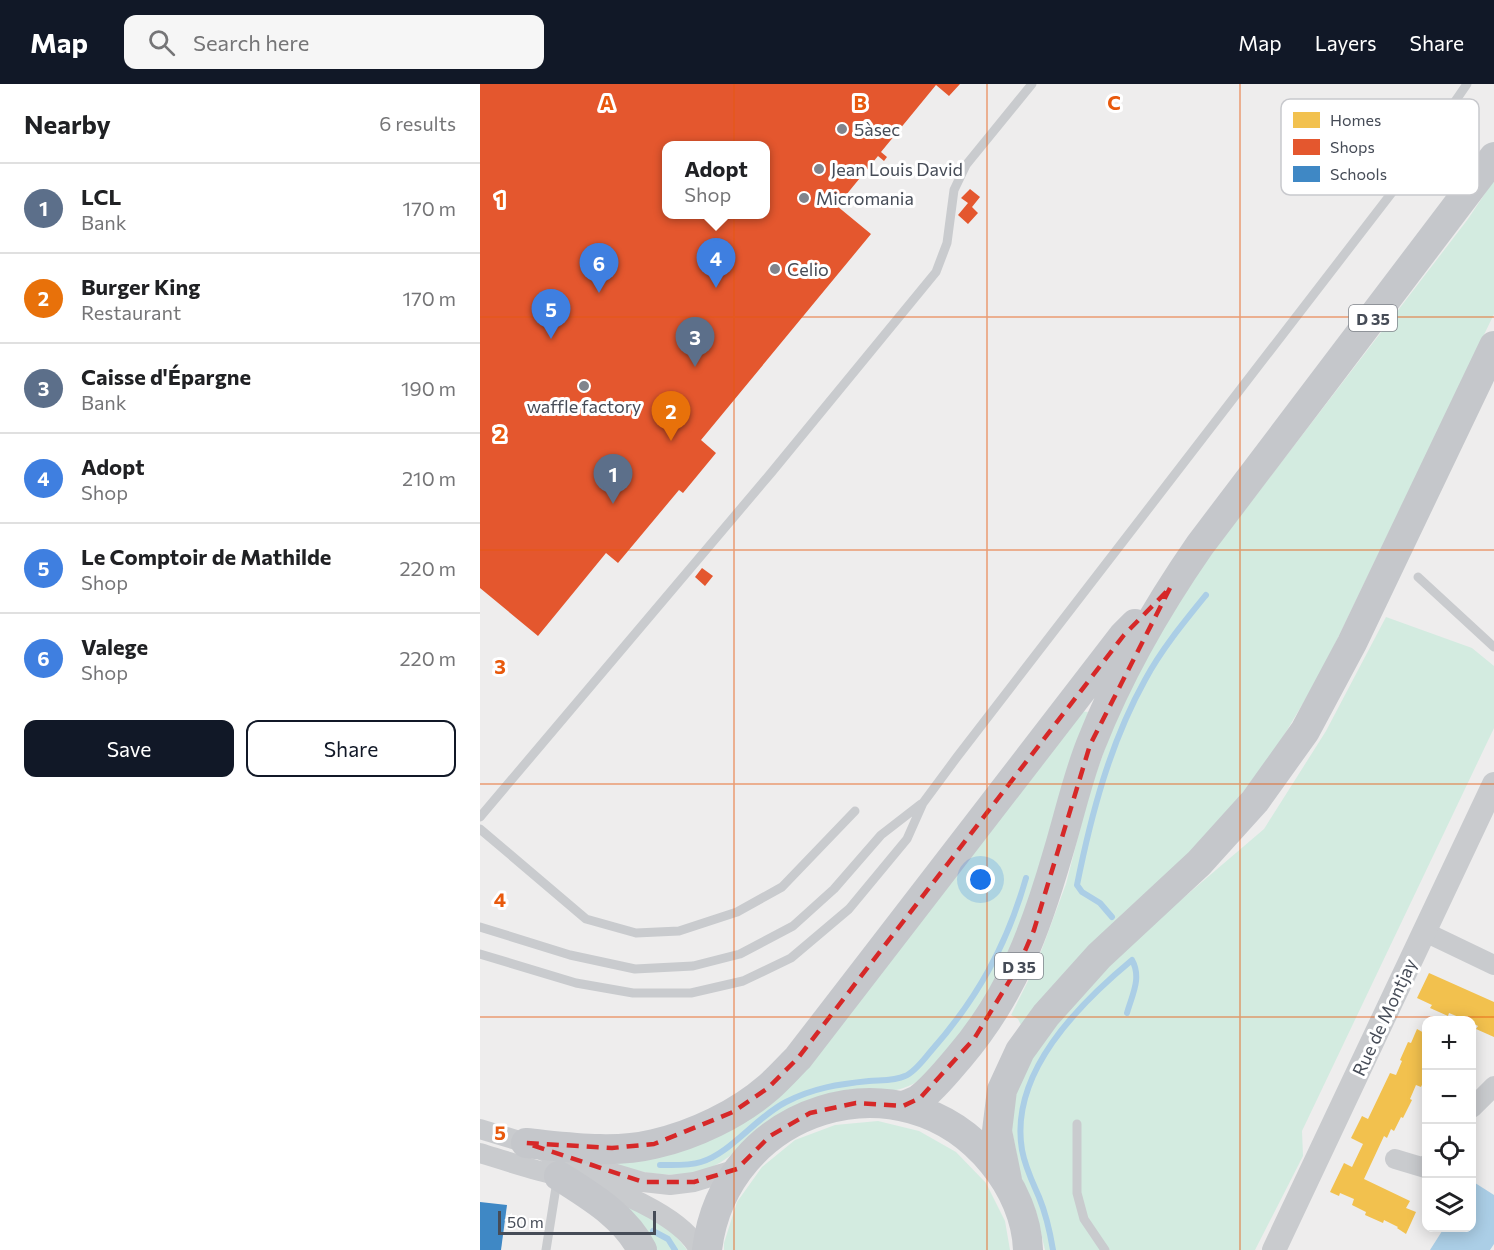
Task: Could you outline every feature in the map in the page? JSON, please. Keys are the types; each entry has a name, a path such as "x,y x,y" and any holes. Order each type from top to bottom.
{"main road":[{"name":"D 35","path":"1479,177 1494,157"},
{"name":"D 35","path":"903,1106 920,1098 974,1039 1000,1002 1035,930 1059,852 1075,789 1090,745 1122,675 1170,588 1200,545 1465,195"},
{"name":"D 35","path":"1007,1180 997,1131 1002,1090 1020,1051 1046,1015 1099,956 1215,846 1255,801 1305,731 1352,643 1494,346"},
{"path":"526,1143 612,1148 654,1144 695,1131 733,1112 768,1088 798,1058 1124,635 1170,588"},
{"path":"707,1250 709,1230 720,1198 737,1169 770,1136 810,1113 856,1103 903,1106 944,1121 979,1146 1007,1180 1027,1230 1028,1250"},
{"path":"559,1176 615,1215 636,1239 642,1250"}],"street":[{"name":"Rue de Montjay","path":"1274,1250 1494,784"},
{"path":"1424,931 1494,964"},
{"path":"1476,1104 1494,1086"},
{"path":"480,1129 526,1143 553,1155 643,1182 670,1185 694,1182 737,1169"},
{"path":"480,1153 559,1176 594,1183 651,1209 678,1226 694,1241 699,1250"},
{"path":"1395,1159 1422,1167"}],"lane":[{"path":"480,817 771,473 936,273 947,243 954,190 966,165 1032,84"},
{"path":"1457,99 1467,84"},
{"path":"480,954 576,983 633,993 691,993 743,981 791,958 849,909 907,838 923,802 1390,195"},
{"path":"1418,577 1494,647"},
{"path":"480,927 570,955 635,969 693,966 740,954 793,926 834,889 881,835 923,802"},
{"path":"480,829 586,919 636,933 679,931 737,912 782,887 855,811"},
{"path":"1077,1124 1077,1193 1084,1219 1105,1250"},
{"path":"546,1250 559,1176"}],"highlighted area":[{"path":"1170,588 1090,745 1034,930 1018,967 974,1039 920,1098 903,1106 856,1103 810,1113 770,1136 737,1169 694,1182 643,1182 526,1143 612,1148 654,1144 733,1112 768,1088 798,1058 1124,635"}],"green space":[{"path":"1494,180 1494,314 1321,673 1277,747 1224,817 1021,1025 1018,1019 1011,1015 1036,965 1066,884 1090,790 1118,713 1152,647 1201,567 1468,219"},
{"path":"1386,617 1472,648 1494,666 1494,728 1302,1131 1303,1156 1255,1250 1045,1250 1036,1211 1021,1177 1010,1120 1019,1083 1034,1052 1064,1011 1148,928 1264,829 1326,731"},
{"path":"1079,711 1088,712 1030,904 1005,966 995,985 939,1061 924,1077 897,1090 825,1096 802,1103 770,1120 727,1158 712,1167 695,1172 678,1175 644,1172 593,1159 714,1133"},
{"path":"878,1121 919,1131 956,1152 986,1183 1005,1221 1010,1250 724,1250 724,1243 737,1202 762,1167 795,1140 835,1125"},
{"path":"629,1208 662,1224 687,1250 651,1250 624,1209"}],"water":[{"path":"1476,1184 1494,1195 1494,1244 1490,1250 1430,1250 1441,1232 1476,1232"}],"building: Homes":[{"path":"1429,973 1494,1002 1494,1037 1476,1029 1478,1026 1476,1016 1456,1016 1449,1013 1448,1016 1430,1008 1432,1005 1417,998"},
{"path":"1417,1029 1422,1032 1422,1085 1421,1087 1416,1085 1410,1099 1412,1100 1394,1131 1391,1129 1387,1138 1384,1136 1364,1179 1410,1201 1406,1208 1416,1212 1406,1234 1384,1220 1383,1223 1365,1215 1366,1212 1352,1205 1354,1199 1340,1193 1339,1196 1330,1192 1344,1163 1352,1167 1363,1144 1351,1138 1362,1116 1368,1119 1390,1073 1396,1075 1408,1042 1411,1043"}],"building: Shops":[{"path":"480,84 960,84 949,96 936,85 881,152 887,157 884,161 878,156 837,206 871,234 701,440 716,453 683,493 679,490 618,563 606,553 538,636 480,588"},
{"path":"970,189 980,197 972,207 978,213 968,224 958,215 968,203 961,198"},
{"path":"702,568 713,576 705,586 695,577"}],"building: Schools":[{"path":"480,1202 507,1205 501,1250 480,1250"}],"waterway":[{"path":"1112,917 1100,903 1082,892 1077,885 1095,806 1112,754 1145,680 1181,626 1206,595"},
{"path":"660,1165 691,1164 712,1157 723,1151 764,1116 806,1093 826,1087 897,1079 912,1072 948,1031 989,970 1010,926 1026,878"},
{"path":"1053,1250 1044,1210 1022,1150 1021,1122 1026,1094 1037,1068 1070,1019 1132,960 1136,980 1127,1013"},
{"path":"653,1231 668,1239 675,1250"}],"place":[{"name":"5àsec","path":"842,129"},
{"name":"Jean Louis David","path":"819,169"},
{"name":"Micromania","path":"804,198"},
{"name":"Celio","path":"775,269"},
{"name":"Adopt","path":"716,288"},
{"name":"Valege","path":"599,293"},
{"name":"Le Comptoir de Mathilde","path":"551,339"},
{"name":"Caisse d'Épargne","path":"695,367"},
{"name":"waffle factory","path":"584,386"},
{"name":"Burger King","path":"671,441"},
{"name":"LCL","path":"613,504"}]}
